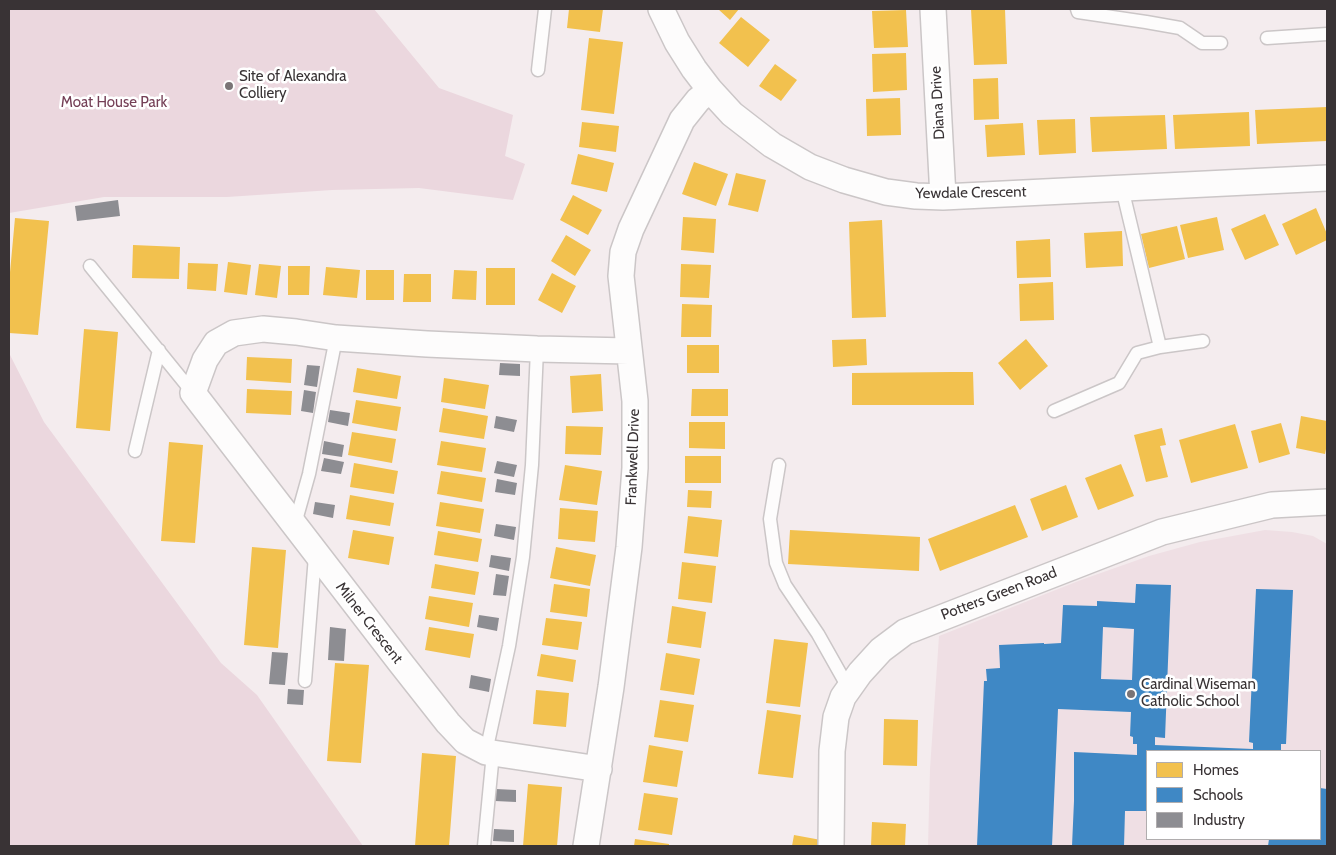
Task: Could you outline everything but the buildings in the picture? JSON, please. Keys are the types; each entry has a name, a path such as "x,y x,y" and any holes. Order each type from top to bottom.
{"street":[{"name":"Yewdale Crescent","path":"661,9 690,62 710,90 732,114 766,140 810,166 844,180 886,192 943,197 1327,178"},
{"name":"Diana Drive","path":"933,9 943,197"},
{"name":"Frankwell Drive","path":"586,846 599,769 629,547 635,468 635,401 621,276 623,252 631,230 682,120 698,100 710,90"},
{"path":"193,393 205,360 216,343 234,333 263,330 296,332 336,338 427,344 629,351"},
{"name":"Milner Crescent","path":"193,393 448,723 466,741 490,753 599,769"},
{"name":"Potters Green Road","path":"831,846 832,751 836,717 843,697 860,673 882,650 906,632 1162,532 1272,505 1327,502"}],"lane":[{"path":"538,70 545,9"},
{"path":"1077,9 1078,12 1180,28 1202,43 1221,43"},
{"path":"1267,38 1327,34"},
{"path":"1122,188 1160,347"},
{"name":"Milner Crescent","path":"90,266 193,393"},
{"path":"295,524 309,474 336,338"},
{"path":"1054,411 1119,383 1137,353 1160,347 1202,341"},
{"path":"484,846 490,753 523,557 532,465 537,349"},
{"path":"135,451 159,350"},
{"path":"779,465 770,519 776,563 785,585 818,634 849,689"},
{"path":"305,681 315,576 315,553"}],"shaded area":[{"name":"Cardinal Wiseman Catholic School","path":"1265,530 1313,536 1327,544 1327,846 928,846 930,769 939,636 1081,580 1149,556 1200,542"}],"green space":[{"name":"Moat House Park","path":"9,9 374,9 439,88 513,115 505,156 525,164 513,200 419,188 332,190 227,197 104,197 9,213"},
{"path":"9,353 44,422 221,663 257,695 363,846 9,846"}],"place":[{"name":"Site of Alexandra Colliery","path":"229,86"},
{"name":"Cardinal Wiseman Catholic School","path":"1131,694"}]}
